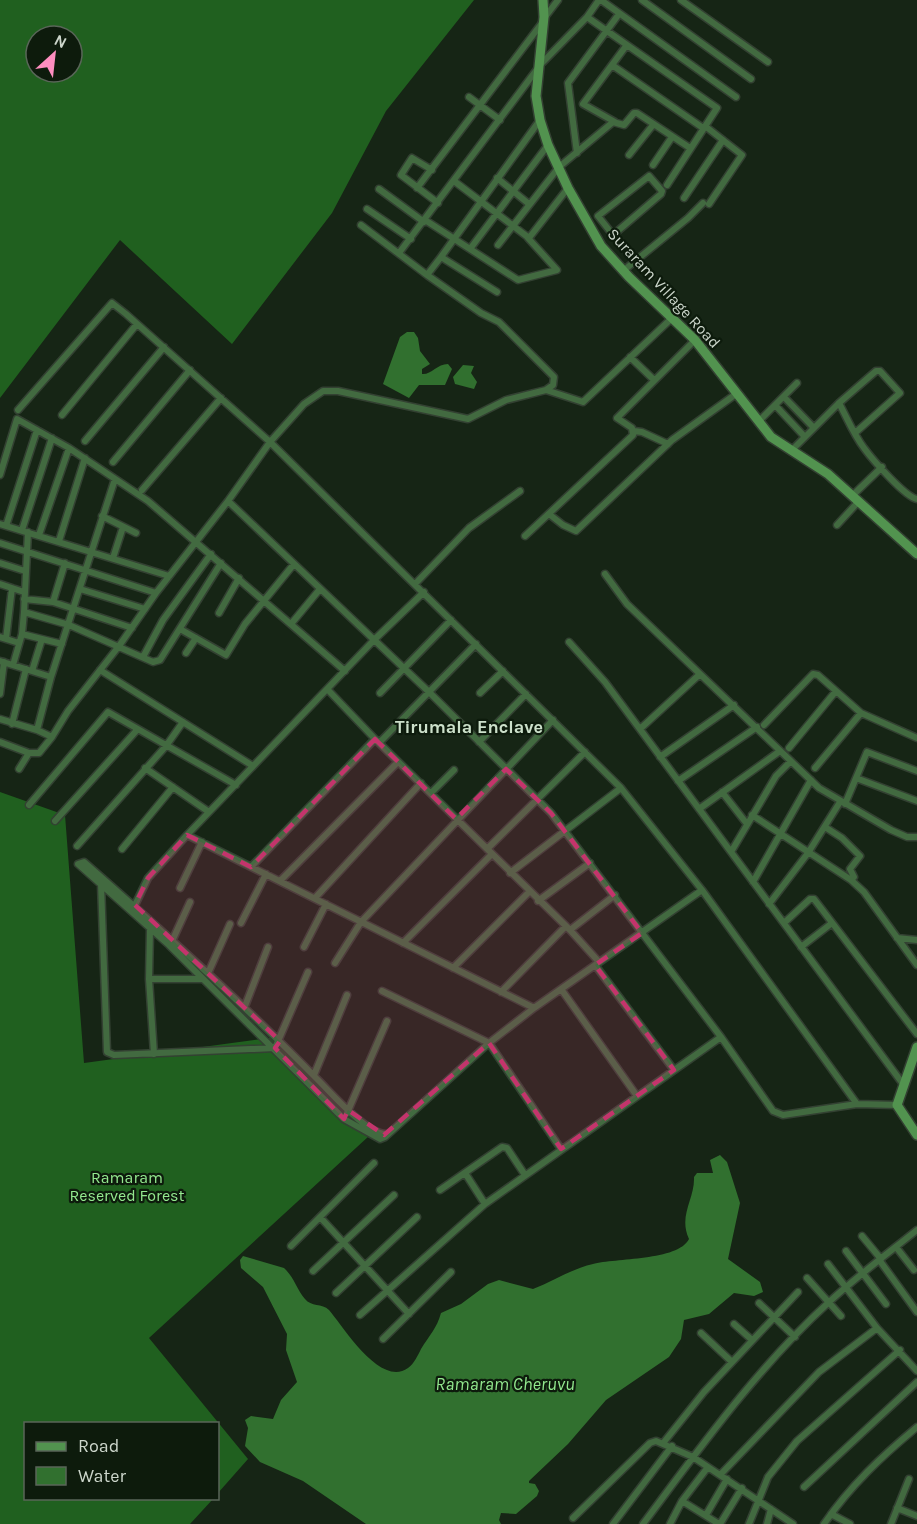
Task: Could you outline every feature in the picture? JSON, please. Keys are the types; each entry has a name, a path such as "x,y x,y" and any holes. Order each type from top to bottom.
{"main road":[{"name":"Suraram Village Road","path":"543,0 541,64 536,96 540,120 548,146 568,188 601,246 623,271 695,340 771,437 812,462 917,554"},
{"path":"917,1047 897,1105 917,1135"}],"street":[{"path":"417,189 558,0"},
{"path":"399,254 541,64 587,17 600,0 736,97"},
{"path":"642,0 751,79"},
{"path":"681,0 768,62"},
{"path":"577,153 568,83 619,14"},
{"path":"587,17 717,108 667,185"},
{"path":"626,46 583,104 625,125 635,113 690,148"},
{"path":"612,65 723,140 742,157 706,203 623,271"},
{"path":"469,96 500,120"},
{"path":"427,275 540,120"},
{"path":"498,245 559,167 615,122"},
{"path":"630,155 653,124"},
{"path":"653,165 672,137"},
{"path":"684,198 723,140"},
{"path":"470,249 548,146"},
{"path":"432,170 417,159 410,159 401,175 438,203"},
{"path":"601,246 662,194 662,190 651,177 598,216 613,235"},
{"path":"497,178 529,204"},
{"path":"379,189 518,280 557,270 528,238 454,181"},
{"path":"528,238 568,188"},
{"path":"367,209 411,239"},
{"path":"0,742 29,753 39,753 270,442 304,404 323,391 338,390 468,419 506,400 546,390 553,385 554,377 499,322 481,313 361,225"},
{"path":"441,257 497,292"},
{"path":"18,410 112,303 270,442 621,788 702,890 857,1104"},
{"path":"546,390 583,402 672,318"},
{"path":"62,415 137,324"},
{"path":"668,444 642,432 634,431 617,418 653,379 695,340"},
{"path":"85,441 164,347"},
{"path":"630,357 653,379"},
{"path":"113,462 190,370"},
{"path":"791,451 839,403 878,371 900,392 900,395 855,433"},
{"path":"758,422 797,383"},
{"path":"549,514 563,525 576,531 668,444 736,394"},
{"path":"784,397 814,428"},
{"path":"142,490 221,398"},
{"path":"839,403 864,448 915,497"},
{"path":"775,405 805,437"},
{"path":"0,475 17,419 69,448 148,501 345,671"},
{"path":"37,430 3,525 169,576"},
{"path":"525,536 634,431"},
{"path":"13,665 22,634 24,612 25,531 52,438"},
{"path":"39,536 69,448"},
{"path":"59,541 85,459"},
{"path":"837,525 882,467"},
{"path":"37,730 51,677 115,479"},
{"path":"415,584 469,528 520,491"},
{"path":"228,501 429,692 564,830 721,1037 773,1111 778,1114 857,1104 897,1105"},
{"path":"102,516 136,533"},
{"path":"112,558 123,527"},
{"path":"0,543 156,593"},
{"path":"142,657 163,620 211,554"},
{"path":"0,563 25,571"},
{"path":"53,602 65,563"},
{"path":"24,612 69,625 158,662 221,563"},
{"path":"180,629 226,655 264,600 294,564"},
{"path":"605,574 627,604 734,705 761,726 780,751 811,780 843,803 891,830 907,837 917,837"},
{"path":"219,613 239,578"},
{"path":"0,584 24,595 132,628"},
{"path":"12,588 3,638 19,643"},
{"path":"80,589 145,609"},
{"path":"291,624 320,589"},
{"path":"135,905 148,878 187,835 329,690 374,640 424,592"},
{"path":"380,693 452,620"},
{"path":"22,634 62,644"},
{"path":"186,653 196,638"},
{"path":"12,724 29,670 42,639"},
{"path":"569,642 605,682 903,1084"},
{"path":"251,867 476,644"},
{"path":"0,694 2,662 51,677"},
{"path":"100,670 253,766"},
{"path":"480,693 503,671"},
{"path":"640,729 700,674"},
{"path":"678,781 761,726 813,674 818,675 861,713 917,738"},
{"path":"329,690 398,762 568,928 674,1070"},
{"path":"789,748 836,692"},
{"path":"479,742 526,694"},
{"path":"660,757 734,705"},
{"path":"29,805 108,712 236,785"},
{"path":"815,768 861,713"},
{"path":"0,719 52,737"},
{"path":"335,963 361,922 456,819 553,720"},
{"path":"77,846 166,746 183,722"},
{"path":"55,821 137,730"},
{"path":"699,809 780,751"},
{"path":"403,943 536,799 585,752"},
{"path":"769,904 843,803 867,752 917,771"},
{"path":"19,768 29,753"},
{"path":"731,852 776,776 791,761"},
{"path":"280,881 398,762"},
{"path":"145,768 209,812"},
{"path":"431,793 454,771"},
{"path":"856,778 917,801"},
{"path":"753,882 811,780"},
{"path":"315,898 421,783"},
{"path":"122,849 173,787"},
{"path":"510,873 621,788"},
{"path":"722,792 747,824"},
{"path":"752,815 850,880 864,892 917,965"},
{"path":"825,827 842,838 860,856 850,869 854,877 850,880"},
{"path":"187,835 534,1008"},
{"path":"180,888 202,842"},
{"path":"386,1134 379,1133 348,1110 209,971 84,862 78,864 275,1048 344,1119 376,1138 383,1138 489,1044 534,1008 702,890"},
{"path":"538,901 590,863"},
{"path":"241,923 266,874"},
{"path":"102,878 107,1052 119,1056 275,1048"},
{"path":"453,968 529,892"},
{"path":"501,992 568,928 615,895"},
{"path":"784,923 812,898 917,1034"},
{"path":"172,939 190,902"},
{"path":"304,947 326,904"},
{"path":"801,947 832,923"},
{"path":"209,971 230,924"},
{"path":"150,930 149,979 154,1054"},
{"path":"896,938 917,940"},
{"path":"245,1006 268,947"},
{"path":"275,1048 308,972"},
{"path":"149,979 203,979"},
{"path":"561,989 637,1096"},
{"path":"382,991 489,1044 561,1149"},
{"path":"314,1075 347,994"},
{"path":"344,1119 387,1021"},
{"path":"360,1315 485,1204 721,1037"},
{"path":"440,1190 502,1147 507,1148 525,1175"},
{"path":"291,1245 374,1164"},
{"path":"465,1173 485,1204"},
{"path":"313,1271 394,1195"},
{"path":"320,1217 409,1314"},
{"path":"336,1293 417,1217"},
{"path":"643,1524 728,1412 795,1337 829,1302 915,1232 917,1240"},
{"path":"862,1236 917,1312"},
{"path":"896,1247 914,1270"},
{"path":"846,1251 886,1304"},
{"path":"828,1264 877,1328 900,1350 917,1371"},
{"path":"383,1339 451,1272"},
{"path":"807,1278 841,1317"},
{"path":"664,1442 773,1316 798,1292"},
{"path":"759,1303 795,1337"},
{"path":"734,1324 752,1340"},
{"path":"720,1475 819,1372 877,1328"},
{"path":"701,1333 732,1362"},
{"path":"749,1524 768,1477 797,1442 900,1350"},
{"path":"804,1487 917,1382"},
{"path":"824,1524 846,1493 887,1452 917,1427"},
{"path":"573,1518 650,1443 656,1441 664,1442 693,1457 758,1499 785,1522 793,1524"},
{"path":"613,1524 672,1446"},
{"path":"673,1523 682,1501 708,1467"},
{"path":"706,1515 727,1479"},
{"path":"891,1524 909,1479"},
{"path":"682,1501 719,1524 742,1488"},
{"path":"897,1508 917,1516"},
{"path":"767,1524 771,1509"},
{"path":"831,1514 850,1524"}],"highlighted area":[{"path":"375,739 456,819 506,769 551,813 642,933 595,965 674,1070 561,1149 489,1043 384,1135 348,1110 344,1119 275,1048 280,1041 135,905 148,878 187,835 251,867"}],"green space":[{"path":"0,0 474,0 386,111 332,213 232,344 120,240 0,398"},
{"name":"Ramaram Reserved Forest","path":"0,792 65,815 84,1063 277,1037 369,1136 149,1338 218,1422 24,1422 24,1500 212,1500 190,1524 0,1524"},
{"name":"Ramaram Reserved Forest","path":"219,1424 248,1459 219,1492"}],"water":[{"path":"407,332 414,332 418,338 420,351 430,364 422,369 422,374 444,364 448,364 452,369 445,385 419,385 409,398 383,384 400,337"},
{"path":"463,365 474,366 471,373 477,382 474,389 455,384 453,377"},
{"name":"Ramaram Cheruvu","path":"720,1155 727,1162 740,1203 728,1259 760,1282 763,1292 754,1296 734,1293 709,1314 684,1320 681,1339 669,1357 606,1400 568,1444 529,1481 535,1484 539,1491 537,1496 516,1514 501,1513 499,1520 501,1524 366,1524 303,1481 260,1462 245,1446 248,1428 245,1420 251,1416 273,1419 281,1400 297,1382 286,1350 287,1334 263,1287 241,1268 240,1260 243,1256 284,1268 307,1301 329,1310 374,1363 386,1370 397,1372 408,1368 414,1362 435,1328 441,1313 461,1304 488,1284 499,1280 533,1289 585,1266 660,1255 683,1246 689,1239 685,1222 694,1177 697,1173 713,1173 710,1160"}],"district":[{"name":"Tirumala Enclave","path":"469,727"}]}
